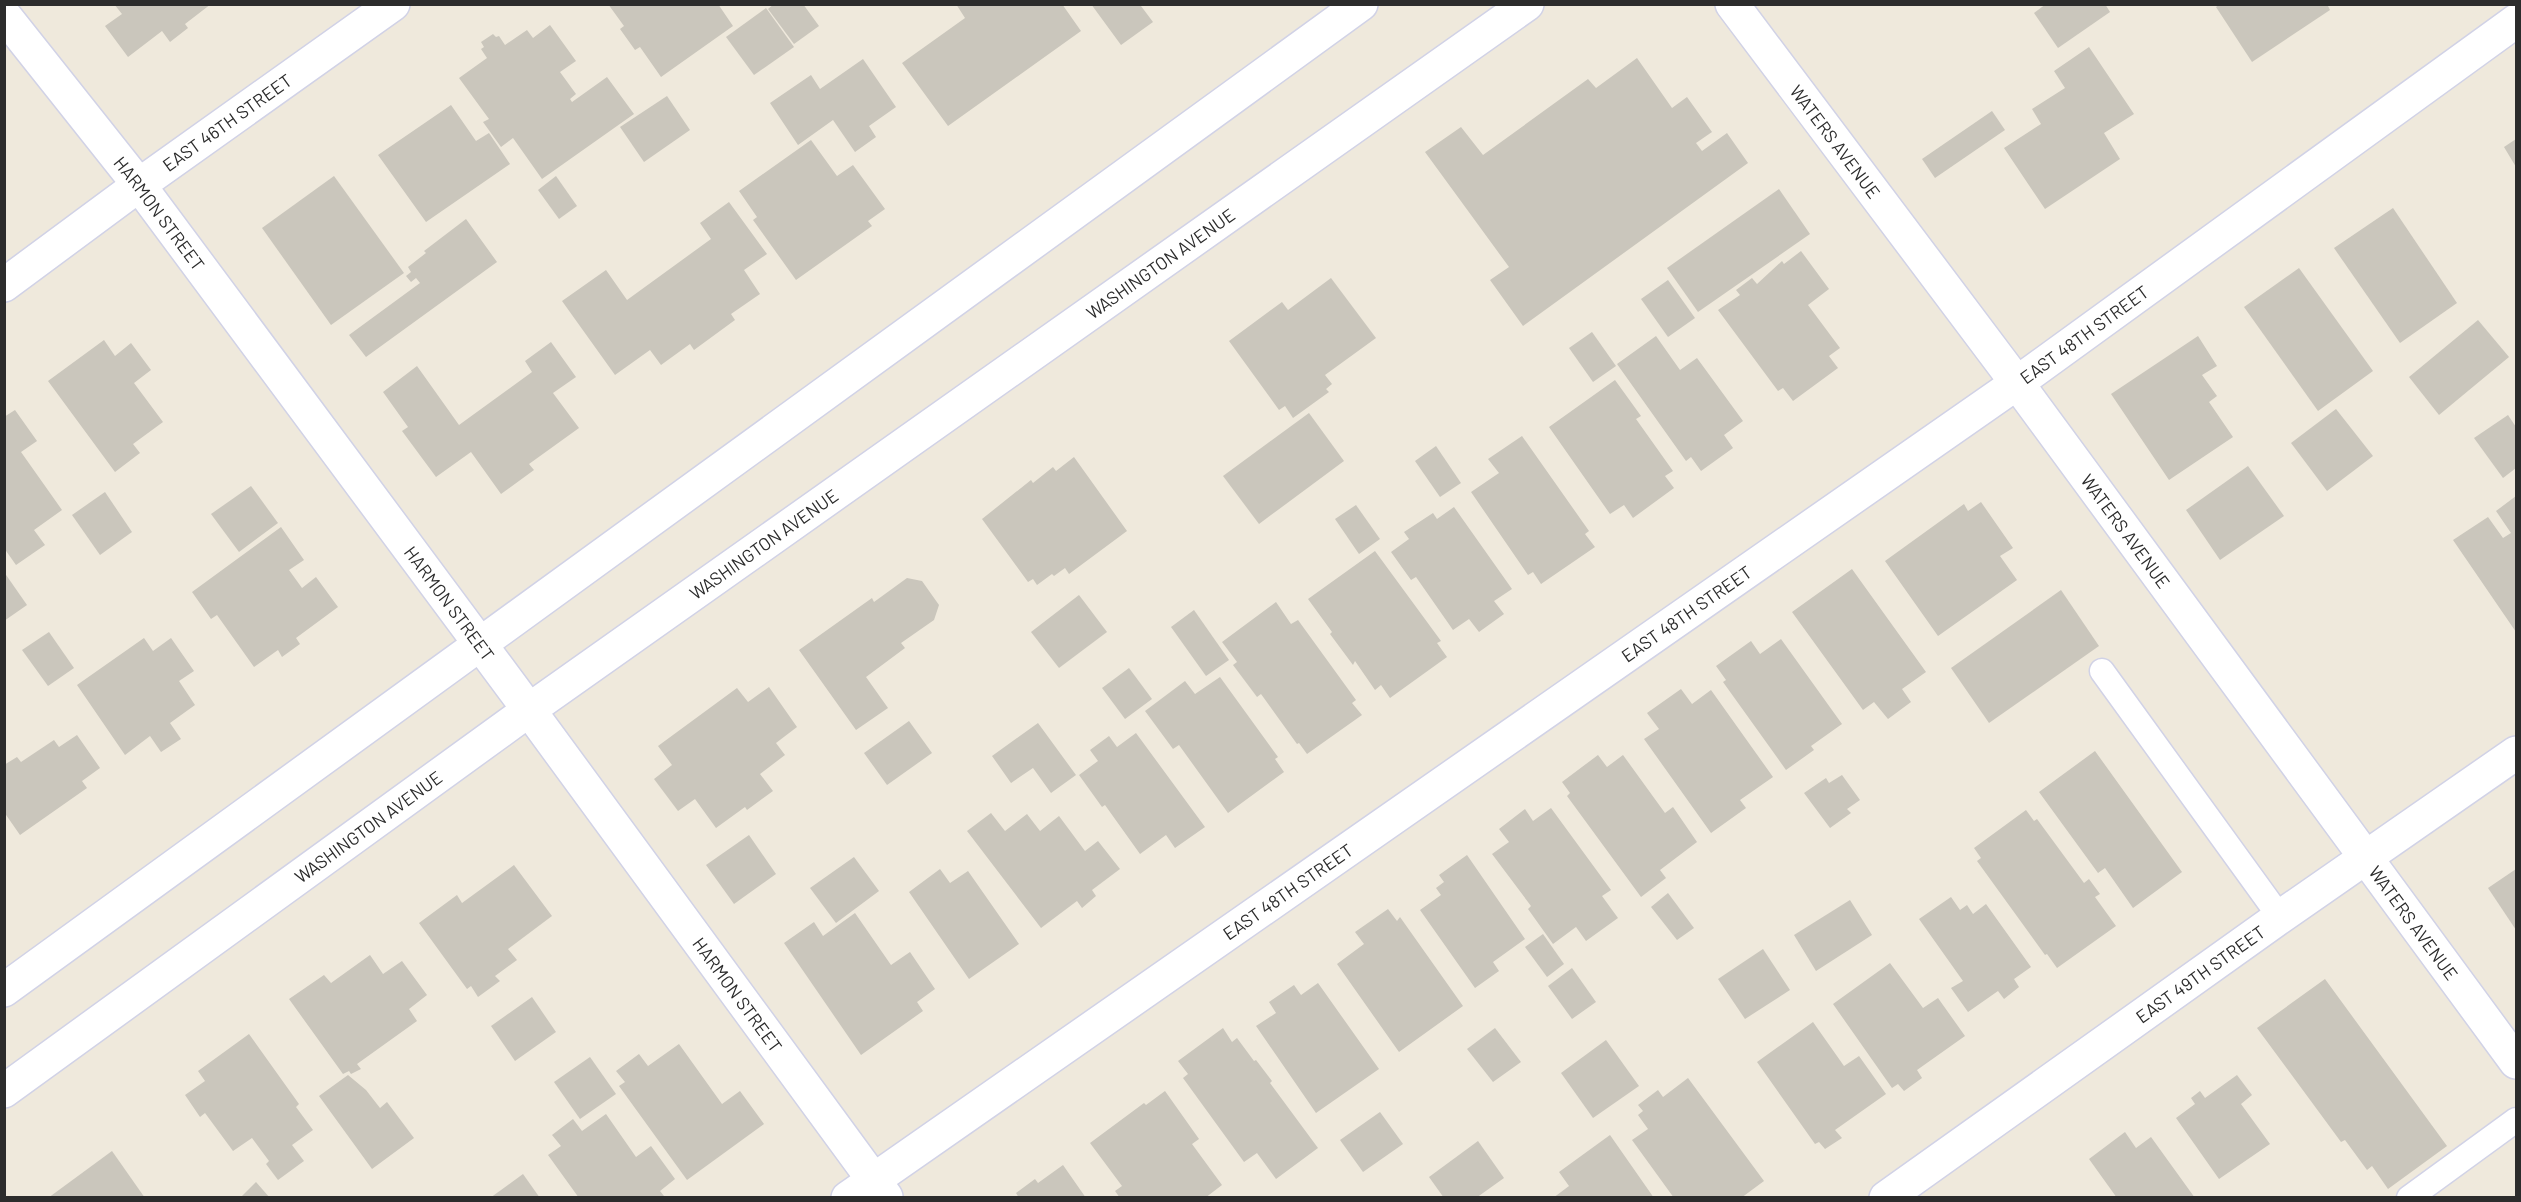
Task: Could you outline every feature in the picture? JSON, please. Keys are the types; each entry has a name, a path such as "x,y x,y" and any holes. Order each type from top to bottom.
{"street":[{"name":"EAST 46TH STREET","path":"4,285 393,4"},
{"path":"4,990 1361,4"},
{"name":"WASHINGTON AVENUE","path":"4,1091 529,710 1527,4"},
{"name":"WATERS AVENUE","path":"1732,4 2017,383 2517,1062"},
{"name":"HARMON STREET","path":"4,15 139,186 529,710 869,1192"},
{"name":"EAST 48TH STREET","path":"869,1192 2017,383 2517,21"},
{"name":"EAST 49TH STREET","path":"1886,1197 2280,916 2517,753"}],"lane":[{"path":"2102,671 2280,916"},
{"path":"2409,1197 2517,1120"}],"building":[{"path":"114,4 211,4 185,24 188,28 170,42 162,31 128,57 105,26 122,14"},
{"path":"608,4 718,4 733,26 661,77 640,47 635,50 620,29 624,26"},
{"path":"774,4 803,4 819,26 794,44 768,9"},
{"path":"956,4 1062,4 1081,31 948,126 902,63 965,18"},
{"path":"1091,4 1143,4 1141,6 1153,22 1121,45"},
{"path":"2046,4 2105,4 2110,12 2058,48 2034,13"},
{"path":"2220,4 2327,4 2330,10 2252,62 2216,7"},
{"path":"766,8 794,47 754,75 726,37"},
{"path":"550,25 576,61 560,72 576,94 570,99 572,102 607,77 634,114 542,179 513,138 501,147 483,122 489,119 459,78 487,58 481,49 484,47 481,42 493,34 496,37 499,36 505,45 527,30 533,38"},
{"path":"2089,47 2134,114 2104,133 2120,159 2045,209 2004,148 2041,124 2032,109 2065,88 2054,71"},
{"path":"1637,58 1672,108 1687,97 1712,132 1696,143 1702,151 1727,133 1748,163 1523,326 1490,280 1509,267 1425,152 1461,127 1483,155 1588,79 1596,88"},
{"path":"863,59 896,107 869,126 876,137 855,152 833,120 798,145 770,103 811,75 820,89"},
{"path":"667,96 690,130 644,162 620,127"},
{"path":"451,105 476,141 489,133 510,164 426,222 378,155"},
{"path":"1992,111 2005,130 1935,178 1922,159"},
{"path":"2516,139 2516,167 2504,147"},
{"path":"811,140 837,176 853,165 885,209 868,221 872,226 796,280 753,220 757,217 739,191"},
{"path":"334,176 404,273 331,325 262,228"},
{"path":"556,176 577,206 559,219 538,190"},
{"path":"1779,189 1810,234 1698,312 1667,268"},
{"path":"729,202 767,254 744,270 760,294 731,314 735,320 694,350 690,344 661,365 650,350 615,375 562,301 606,270 627,300 711,239 700,223"},
{"path":"2393,208 2457,303 2400,343 2334,248"},
{"path":"466,219 497,262 366,357 349,335 420,283 416,278 411,282 406,276 411,272 408,267 426,253 424,251"},
{"path":"1801,251 1829,289 1808,305 1840,348 1829,356 1838,368 1793,401 1783,388 1778,391 1718,310 1740,295 1736,290 1752,278 1757,284 1782,261 1784,264"},
{"path":"2299,268 2373,371 2318,411 2244,307"},
{"path":"1331,278 1376,338 1325,375 1332,384 1326,389 1329,392 1293,418 1285,406 1279,410 1229,341 1282,302 1288,310"},
{"path":"1668,280 1695,318 1668,337 1641,299"},
{"path":"2478,320 2509,357 2439,415 2409,377"},
{"path":"1592,332 1616,366 1593,382 1569,348"},
{"path":"1656,336 1680,370 1697,358 1743,421 1724,435 1733,448 1701,471 1691,457 1686,461 1617,364"},
{"path":"2198,336 2217,366 2202,375 2217,396 2209,402 2233,437 2169,480 2111,394"},
{"path":"104,340 115,356 131,343 151,370 134,383 163,422 133,444 140,453 115,472 48,381"},
{"path":"551,342 576,377 553,393 579,428 529,464 534,470 501,494 471,452 436,477 402,431 408,427 383,392 417,366 459,425 532,372 525,361"},
{"path":"1615,380 1641,416 1636,419 1673,471 1665,476 1674,488 1633,518 1624,505 1610,514 1549,427"},
{"path":"2336,409 2373,456 2327,491 2291,443"},
{"path":"15,410 37,441 21,452 62,510 34,530 45,545 16,565 4,548 4,417"},
{"path":"1309,413 1344,461 1259,524 1223,476"},
{"path":"2508,415 2516,427 2516,468 2503,478 2474,438"},
{"path":"1522,436 1589,531 1585,534 1595,547 1541,584 1533,572 1528,575 1471,492 1499,473 1488,459"},
{"path":"1436,446 1461,483 1440,497 1415,461"},
{"path":"1074,457 1127,531 1069,574 1065,568 1037,585 1033,579 1028,582 982,519 1031,480 1033,483 1053,467 1056,471"},
{"path":"2248,466 2284,516 2220,560 2186,510"},
{"path":"251,486 278,523 239,552 211,514"},
{"path":"105,492 132,532 100,555 72,515"},
{"path":"2516,496 2516,632 2453,540 2488,517 2503,538 2511,533 2496,511"},
{"path":"1981,502 2013,548 2000,556 2017,580 1938,636 1885,561 1964,504 1968,511"},
{"path":"1356,505 1380,539 1359,554 1335,519"},
{"path":"1454,507 1512,589 1494,601 1504,614 1479,632 1469,619 1453,630 1416,577 1411,580 1391,552 1409,539 1404,532 1433,513 1437,519"},
{"path":"281,527 304,560 289,570 302,588 316,577 338,607 296,638 300,644 282,657 278,650 254,667 217,615 211,619 192,592"},
{"path":"1375,551 1441,641 1437,643 1447,657 1390,698 1381,685 1375,690 1355,661 1353,665 1308,599"},
{"path":"1852,569 1926,672 1902,689 1911,702 1888,719 1874,702 1863,710 1792,612"},
{"path":"4,572 27,605 4,621"},
{"path":"907,578 922,581 939,605 934,620 901,643 905,648 866,677 888,708 856,730 799,650 872,598 874,602"},
{"path":"2061,590 2099,646 1989,723 1951,668"},
{"path":"1079,595 1107,632 1059,668 1031,632"},
{"path":"1276,602 1291,624 1298,620 1356,700 1352,703 1362,715 1307,754 1299,743 1297,744 1261,694 1257,697 1233,665 1237,662 1222,642"},
{"path":"1194,610 1229,660 1206,676 1171,627"},
{"path":"49,632 74,668 48,686 22,650"},
{"path":"144,638 153,651 171,638 194,671 179,681 195,705 170,723 181,739 161,752 150,736 125,755 77,685"},
{"path":"1781,639 1842,724 1811,746 1814,750 1786,770 1723,682 1726,680 1716,666 1751,641 1760,654"},
{"path":"1129,668 1152,699 1125,719 1102,688"},
{"path":"1220,677 1278,757 1275,759 1284,772 1228,813 1179,745 1173,749 1145,711 1185,681 1195,694"},
{"path":"769,687 797,727 776,743 785,755 760,774 773,791 747,810 745,807 716,828 695,799 678,811 654,779 672,765 658,746 737,688 748,702"},
{"path":"1681,689 1692,704 1711,690 1773,777 1740,800 1746,808 1711,833 1644,739 1659,729 1647,713"},
{"path":"909,721 932,753 887,785 864,753"},
{"path":"1038,723 1076,775 1051,793 1033,768 1011,783 992,756"},
{"path":"1136,733 1205,827 1175,848 1166,835 1140,854 1105,805 1102,807 1079,775 1098,761 1090,750 1109,736 1117,747"},
{"path":"77,735 100,768 82,781 87,788 20,835 4,812 4,765 17,757 21,762 54,740 59,747"},
{"path":"2095,751 2182,872 2133,908 2105,868 2098,873 2039,792"},
{"path":"1598,755 1607,767 1623,755 1665,813 1673,807 1697,842 1660,870 1666,878 1641,897 1567,796 1570,793 1562,782"},
{"path":"1842,775 1860,800 1847,809 1851,813 1830,828 1804,793 1826,778 1829,783"},
{"path":"1551,808 1611,890 1602,896 1618,918 1586,941 1576,927 1553,944 1528,909 1531,906 1492,854 1509,842 1499,829 1525,809 1533,821"},
{"path":"2026,810 2034,821 2037,819 2084,883 2089,879 2100,894 2095,897 2116,926 2057,968 2047,954 2045,955 1977,861 1981,858 1974,848"},
{"path":"991,813 1005,831 1027,814 1040,831 1059,816 1085,851 1098,841 1120,869 1092,890 1096,896 1082,908 1077,901 1041,928 967,831"},
{"path":"749,835 776,874 734,904 706,865"},
{"path":"1467,855 1525,939 1493,962 1499,971 1475,988 1420,910 1441,895 1436,888 1444,882 1439,875"},
{"path":"854,857 879,891 836,923 810,888"},
{"path":"514,865 552,916 508,949 517,960 495,976 500,981 478,997 471,986 467,989 419,923 457,895 462,903"},
{"path":"940,869 950,883 968,871 1019,944 969,979 909,892"},
{"path":"2516,869 2516,930 2488,888"},
{"path":"1668,893 1694,928 1677,940 1651,907"},
{"path":"1951,897 1960,910 1967,905 1973,914 1986,904 2031,967 2014,979 2019,987 2004,999 1998,991 1968,1012 1951,988 1963,981 1919,919"},
{"path":"1850,900 1872,935 1816,971 1794,935"},
{"path":"1388,909 1397,921 1400,917 1463,1006 1399,1052 1337,964 1364,944 1355,932"},
{"path":"855,913 891,965 910,952 935,989 917,1002 923,1011 861,1055 784,943 814,922 823,936"},
{"path":"1543,934 1564,964 1547,977 1525,947"},
{"path":"1763,949 1790,990 1745,1019 1718,979"},
{"path":"370,955 383,974 402,961 427,995 409,1009 417,1021 357,1064 361,1069 351,1074 349,1071 343,1074 289,999 324,975 331,983"},
{"path":"1890,963 1923,1008 1938,998 1965,1036 1917,1070 1922,1078 1904,1091 1898,1084 1892,1088 1833,1004"},
{"path":"1572,968 1596,1002 1572,1019 1548,986"},
{"path":"2325,979 2447,1146 2388,1189 2372,1166 2367,1170 2345,1140 2341,1142 2257,1028"},
{"path":"1318,983 1379,1069 1316,1113 1256,1026 1276,1013 1269,1002 1294,985 1301,995"},
{"path":"532,997 556,1032 515,1061 491,1026"},
{"path":"1813,1022 1844,1066 1859,1056 1886,1094 1835,1130 1842,1138 1825,1149 1819,1142 1815,1144 1757,1062"},
{"path":"1223,1028 1232,1042 1237,1038 1254,1061 1256,1060 1272,1081 1270,1083 1318,1148 1276,1179 1257,1153 1244,1162 1183,1078 1188,1074 1178,1061"},
{"path":"1495,1028 1521,1062 1493,1082 1467,1049"},
{"path":"249,1034 299,1104 296,1107 313,1130 292,1145 304,1161 278,1180 266,1164 269,1161 252,1138 233,1151 205,1113 200,1117 185,1095 205,1081 198,1071"},
{"path":"1606,1040 1639,1086 1593,1118 1561,1073"},
{"path":"679,1044 722,1104 740,1091 764,1124 687,1180 619,1086 625,1082 616,1071 639,1054 648,1066"},
{"path":"590,1057 616,1094 580,1119 554,1082"},
{"path":"348,1075 366,1090 380,1108 387,1102 414,1138 372,1169 319,1096"},
{"path":"2237,1075 2252,1095 2241,1104 2270,1144 2219,1179 2176,1118 2195,1104 2191,1098 2200,1091 2205,1098"},
{"path":"1688,1078 1764,1181 1741,1198 1674,1198 1632,1140 1648,1129 1638,1115 1643,1111 1638,1105 1658,1090 1663,1097"},
{"path":"1165,1091 1199,1139 1192,1144 1222,1185 1205,1198 1120,1198 1115,1191 1122,1186 1090,1143 1144,1103 1146,1105"},
{"path":"1380,1112 1403,1144 1363,1172 1340,1140"},
{"path":"606,1114 636,1157 651,1146 675,1179 660,1191 664,1196 662,1198 579,1198 548,1155 561,1146 552,1135 573,1119 582,1131"},
{"path":"2125,1132 2136,1148 2151,1137 2195,1198 2117,1198 2089,1159"},
{"path":"1610,1135 1654,1198 1553,1198 1569,1186 1559,1172"},
{"path":"1478,1141 1504,1178 1476,1198 1444,1198 1429,1177"},
{"path":"112,1151 145,1198 48,1198"},
{"path":"1063,1165 1086,1198 1019,1198 1016,1193 1035,1179 1038,1183"},
{"path":"523,1174 540,1198 490,1198"},
{"path":"256,1182 270,1198 240,1198"}]}
